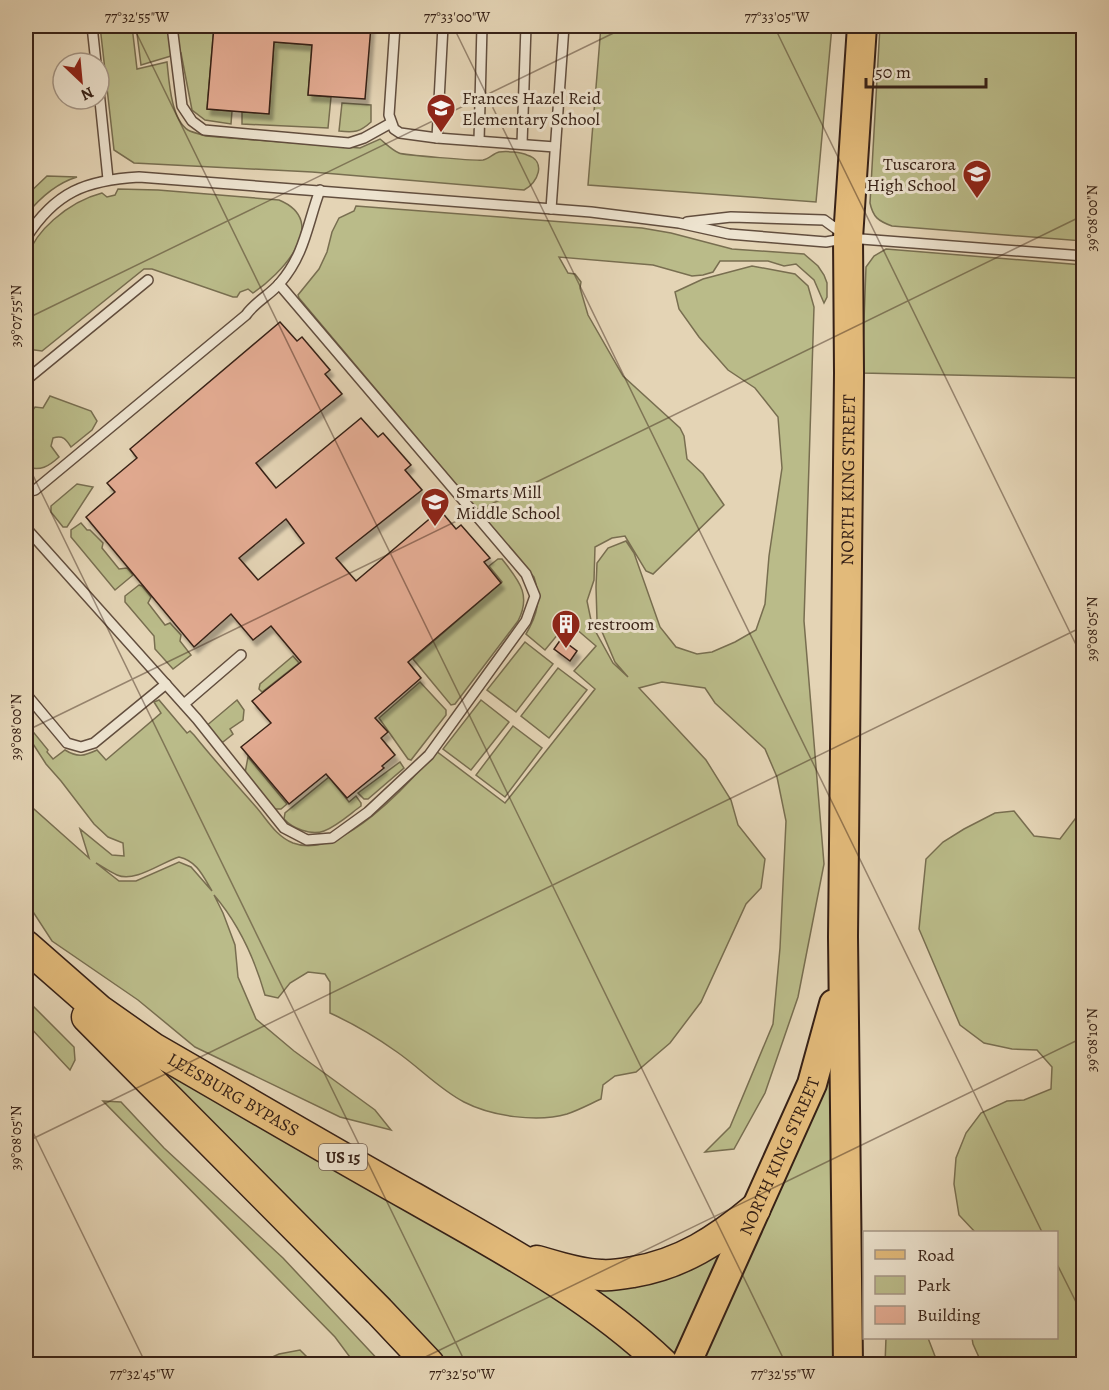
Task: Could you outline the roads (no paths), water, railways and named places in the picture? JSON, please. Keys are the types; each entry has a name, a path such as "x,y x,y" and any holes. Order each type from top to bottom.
{"highway":[{"name":"LEESBURG BYPASS","path":"26,946 99,1010 153,1048 511,1253 593,1307 640,1343 663,1365"},
{"name":"LEESBURG BYPASS","path":"26,952 127,1059 380,1311 429,1365"},
{"path":"511,1253 572,1271 601,1275 648,1269 684,1257 702,1248 727,1232 755,1209"}],"main road":[{"name":"NORTH KING STREET","path":"848,1365 843,937 849,373 848,238 862,26"},
{"name":"NORTH KING STREET","path":"686,1365 812,1084 836,992 843,937"}],"lane":[{"path":"92,26 95,51"},
{"path":"172,26 182,106 192,121 204,130 349,143 364,138 391,123"},
{"path":"395,26 389,115 394,129 400,133 436,138 555,147"},
{"path":"436,138 443,26"},
{"path":"479,141 482,26"},
{"path":"522,144 526,26"},
{"path":"551,209 564,26"},
{"path":"101,111 108,179"},
{"path":"26,238 46,210 80,188 108,179 139,177 551,209 679,223 729,234 826,242 848,238 1083,256"},
{"path":"26,492 35,490 246,315 279,284 293,265 305,241 310,217 320,190"},
{"path":"679,223 731,216 824,220 848,238"},
{"path":"26,380 148,280"},
{"path":"26,528 184,704 284,828 307,840 332,838 368,812 429,754 526,621 535,596 526,574 279,284"},
{"path":"184,704 241,655"},
{"path":"26,694 67,742 81,747 94,743 166,684"}],"place":[{"name":"Frances Hazel Reid Elementary School","path":"441,134"},
{"name":"Tuscarora High School","path":"977,200"},
{"name":"Smarts Mill Middle School","path":"435,528"},
{"name":"restroom","path":"566,650"}]}
